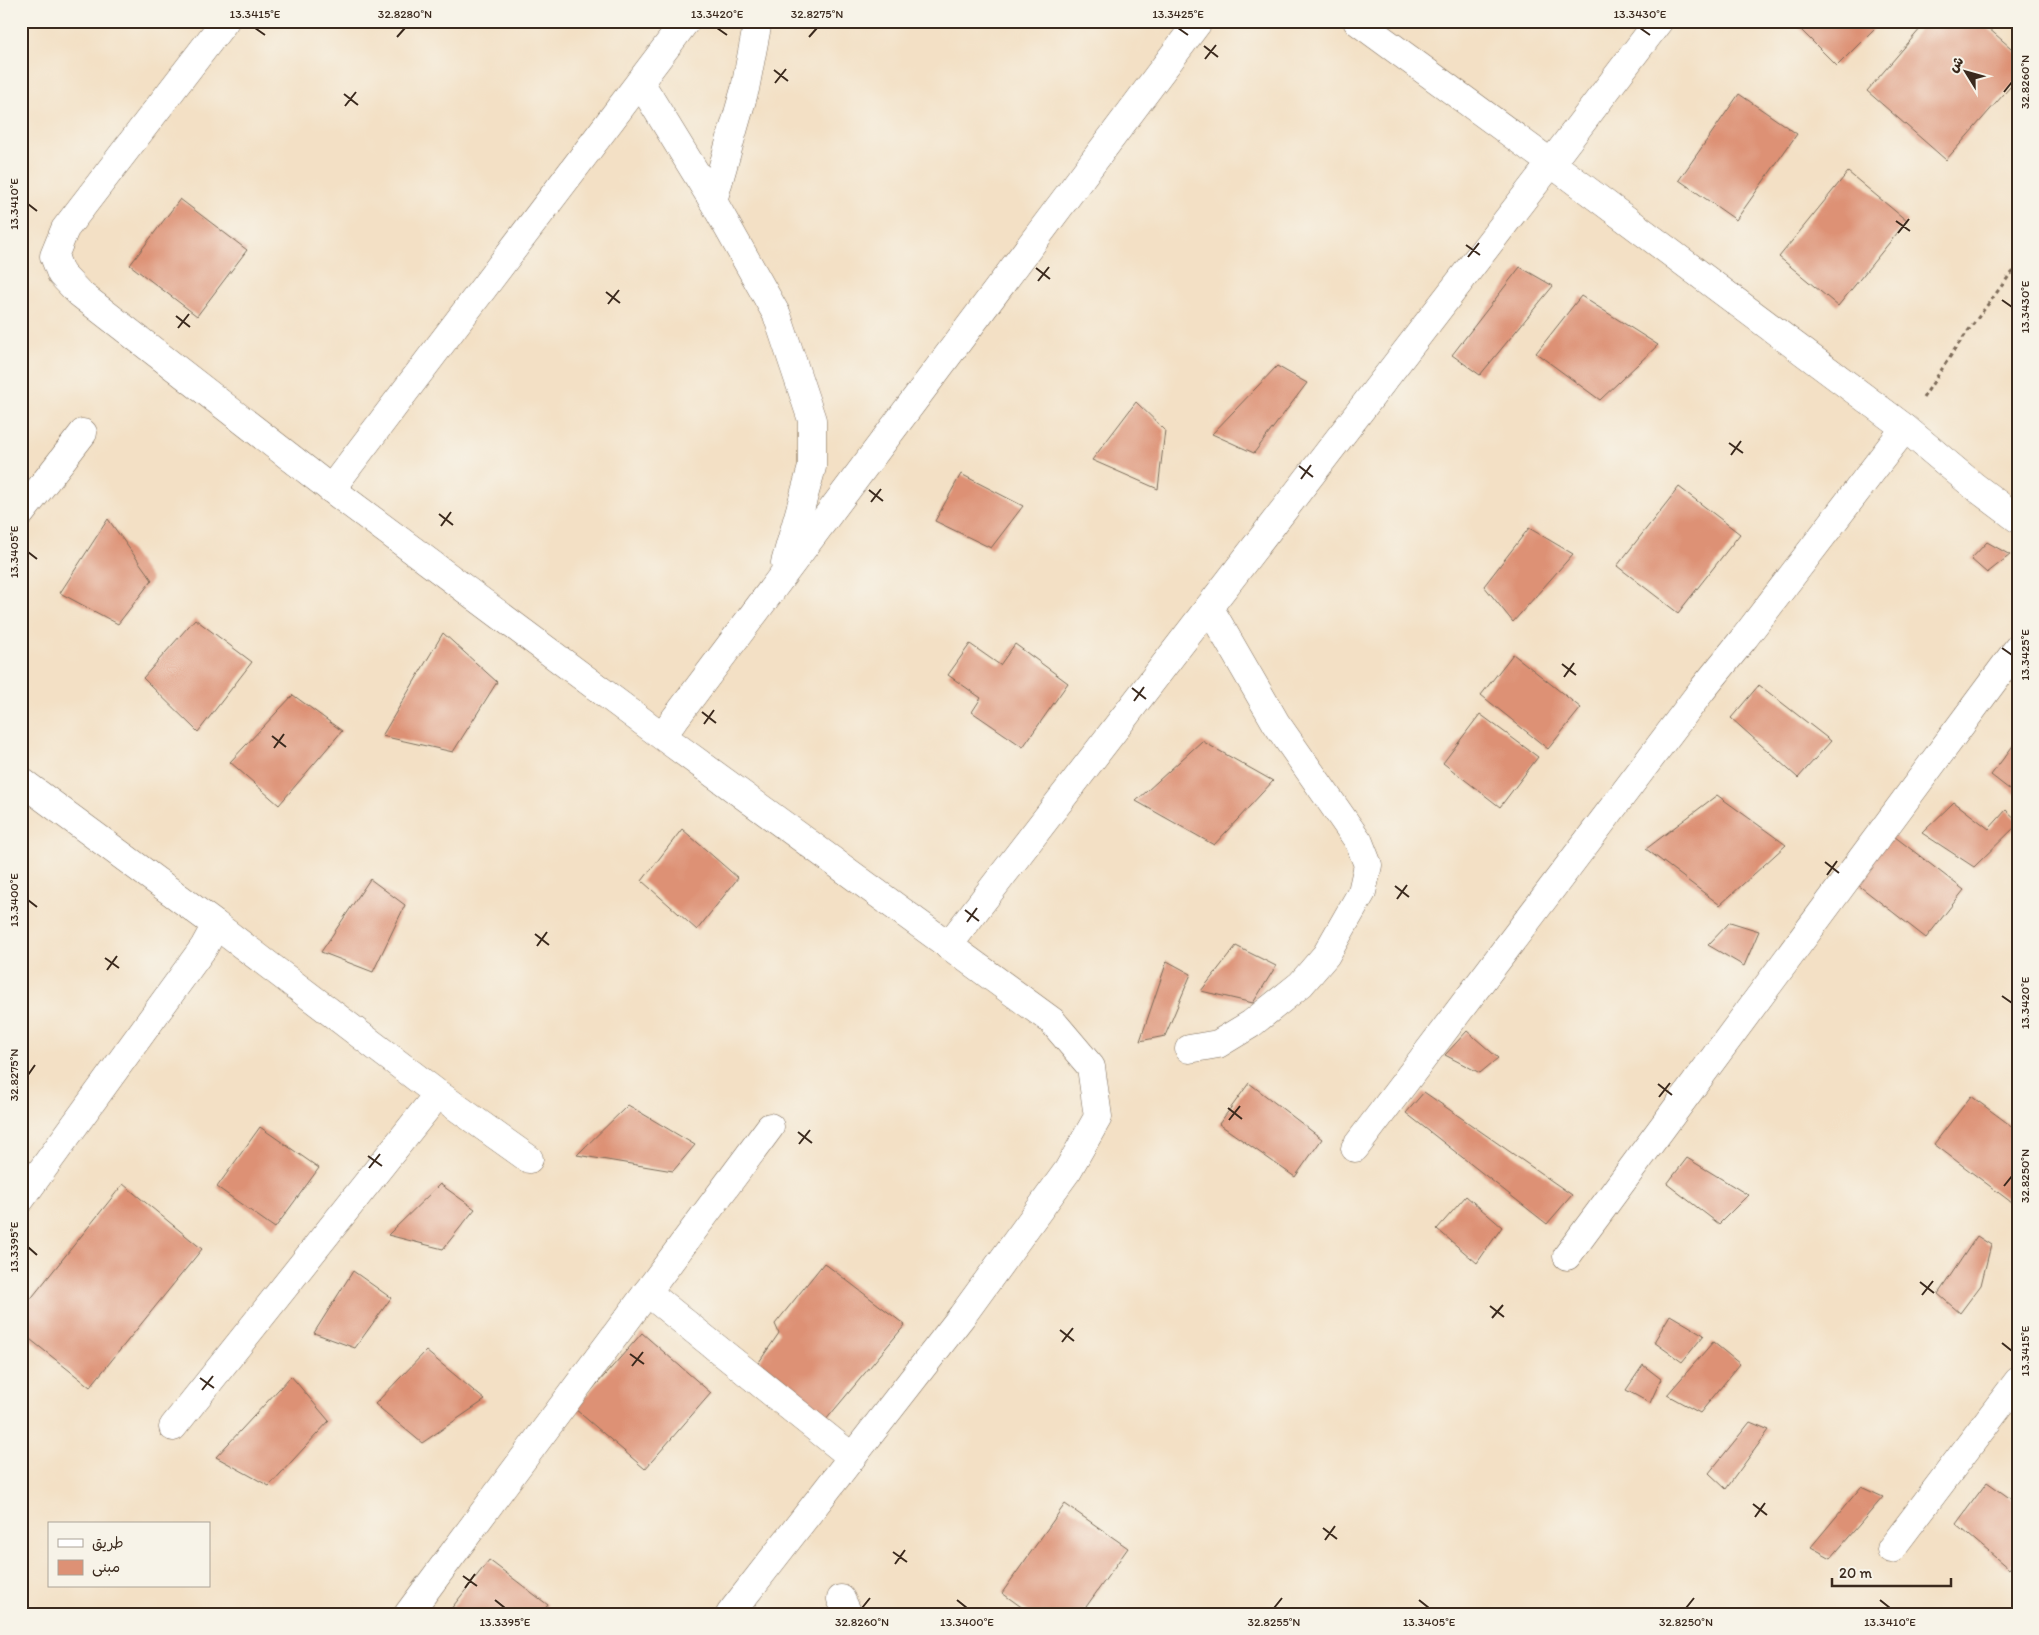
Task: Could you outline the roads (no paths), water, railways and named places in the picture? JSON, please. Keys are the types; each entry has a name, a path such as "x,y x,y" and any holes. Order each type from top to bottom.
{"street":[{"path":"225,21 65,229 54,256 61,274 79,293 331,489 662,736 1052,1021 1091,1067 1098,1117 1068,1170 962,1316 730,1614"},
{"path":"331,489 686,21"},
{"path":"713,201 745,89 758,21"},
{"path":"662,736 1199,21"},
{"path":"1357,21 1551,163 1904,428 1974,486 2018,519"},
{"path":"948,946 1659,21"},
{"path":"640,82 713,201 777,315 812,420 812,467 781,579"},
{"path":"1355,1148 1702,690 1751,629 1904,428"},
{"path":"21,513 83,433"},
{"path":"1189,1049 1218,1044 1251,1024 1301,984 1326,955 1362,892 1368,865 1359,842 1276,723 1209,607"},
{"path":"1567,1256 2018,648"},
{"path":"21,780 438,1094 529,1159"},
{"path":"21,1198 204,946 216,925"},
{"path":"173,1427 438,1094"},
{"path":"408,1614 770,1127"},
{"path":"647,1292 852,1457"},
{"path":"1891,1549 2018,1381"}]}
